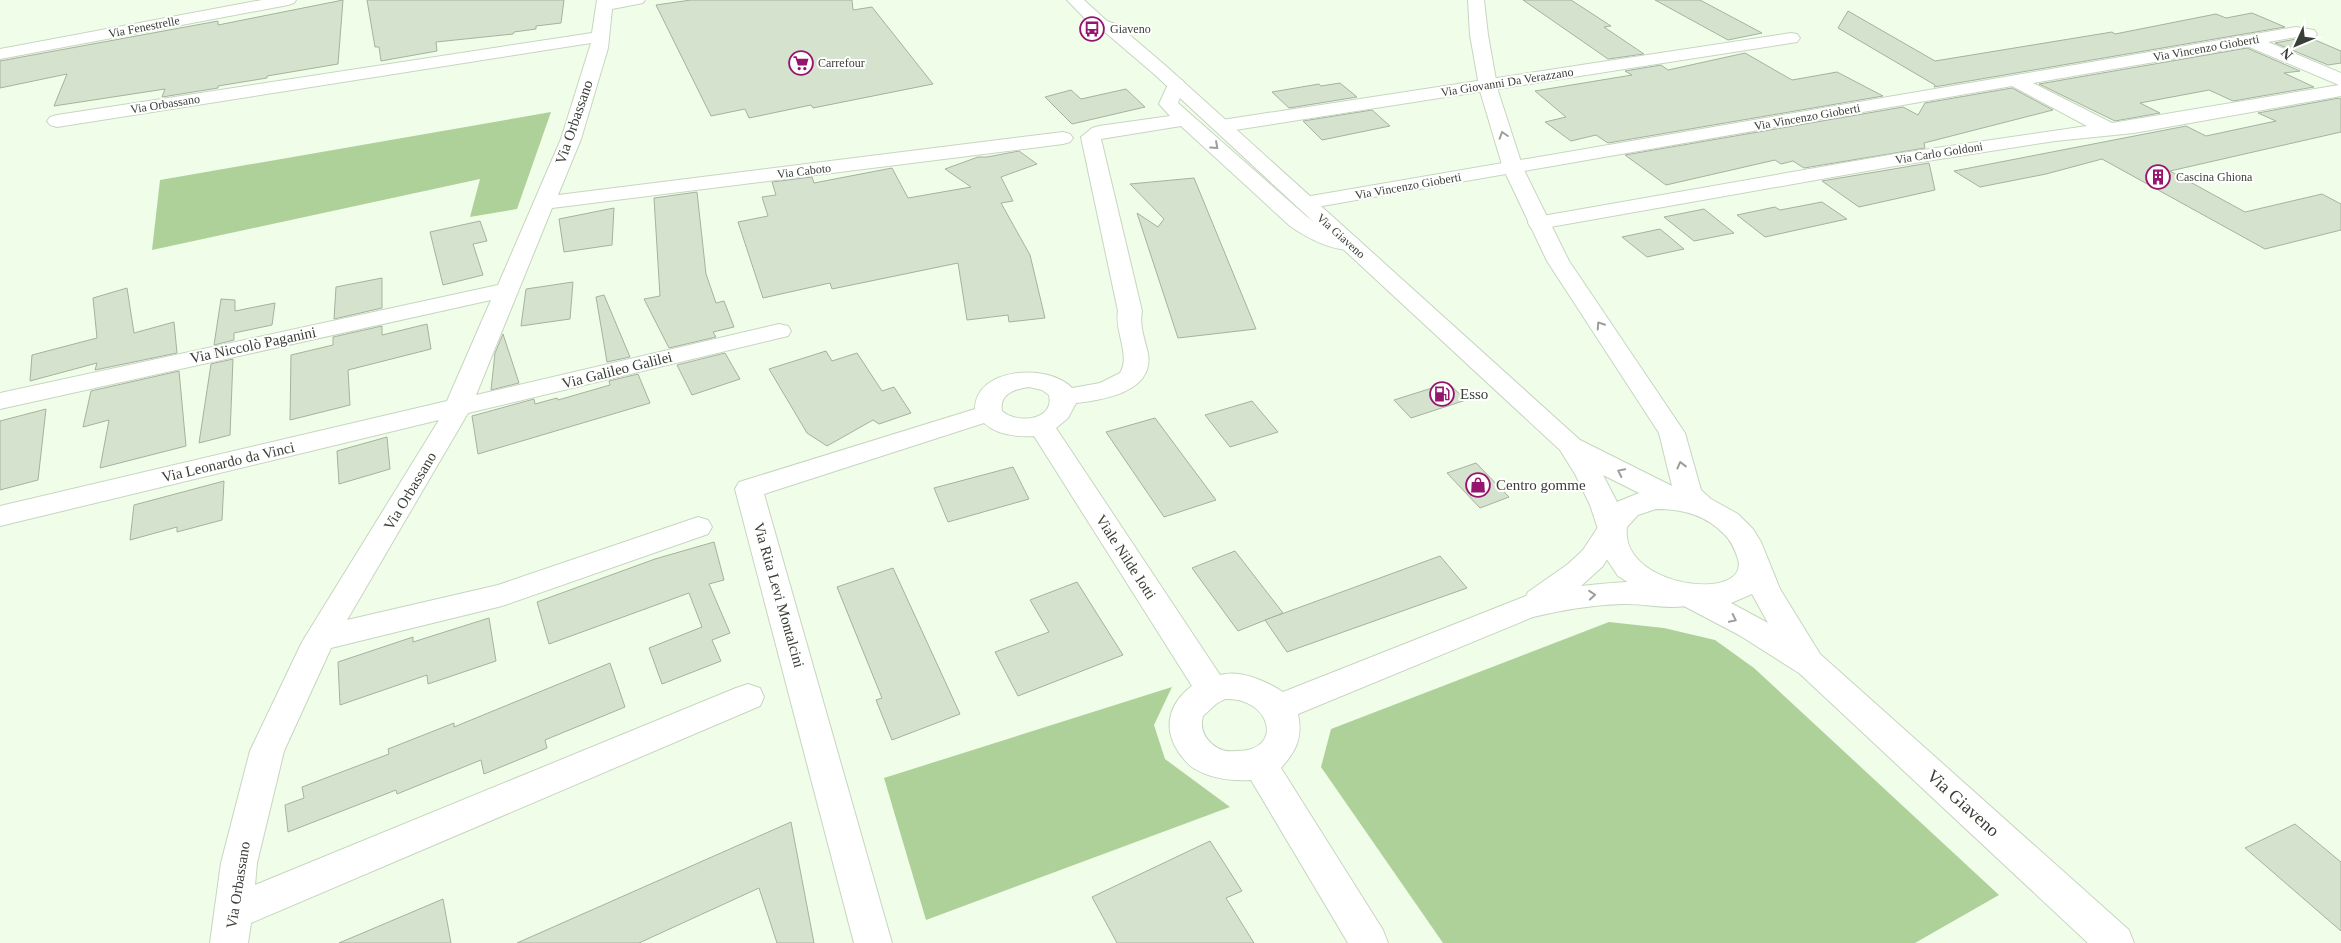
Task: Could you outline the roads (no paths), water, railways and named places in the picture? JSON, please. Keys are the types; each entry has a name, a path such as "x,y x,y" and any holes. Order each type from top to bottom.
{"street":[{"name":"Via Fenestrelle","path":"0,54 288,0"},
{"path":"605,3 637,0"},
{"name":"Via Giaveno","path":"1075,0 1101,25 1112,29 1176,84 1569,444 1603,464 1726,519 1740,532 1751,548 1754,564 1776,607 1810,664"},
{"name":"Via Giaveno","path":"1091,0 1112,23 1112,29"},
{"path":"1476,0 1479,36 1488,85 1513,168 1558,261 1672,433 1691,504"},
{"name":"Via Orbassano","path":"231,927 239,862 267,751 320,639 450,423 571,139 599,48 605,3"},
{"name":"Via Vincenzo Gioberti","path":"1306,203 2296,32 2308,34"},
{"name":"Via Orbassano","path":"57,121 600,37"},
{"name":"Via Giovanni Da Verazzano","path":"1222,126 1792,38"},
{"path":"2251,41 2341,80"},
{"path":"2016,81 2106,128"},
{"path":"1176,84 1168,104 1310,230 1316,234 1350,244"},
{"name":"Via Carlo Goldoni","path":"1539,223 1895,160 2106,128 2134,126 2341,90"},
{"path":"1064,397 1100,393 1127,381 1132,374 1136,362 1128,320 1130,311 1091,137 1099,132 1186,119"},
{"name":"Via Caboto","path":"544,203 1063,138"},
{"name":"Via Niccolò Paganini","path":"0,401 506,290"},
{"name":"Via Galileo Galilei","path":"456,409 779,331"},
{"path":"1029,379 1045,382 1057,388 1064,397 1064,408 1060,413 1040,426 1014,427 998,422 989,413 988,402 990,397 999,388 1013,382 1029,379"},
{"name":"Via Leonardo da Vinci","path":"0,516 456,409"},
{"name":"Via Rita Levi Montalcini","path":"873,943 750,489 989,413"},
{"name":"Viale Nilde Iotti","path":"1040,426 1212,690"},
{"name":"Via Giaveno","path":"1569,444 1597,486 1612,528 1614,547 1621,559 1631,570 1647,582 1666,590 1690,596 1750,627 1810,664 2115,943"},
{"name":"Via Giaveno","path":"1612,528 1621,513 1634,504 1657,499 1691,504"},
{"path":"320,639 502,595 698,527"},
{"path":"1527,607 1579,572 1593,558 1612,528"},
{"name":"Via Giaveno","path":"1690,596 1718,595 1741,586 1750,577 1754,564"},
{"path":"1279,708 1527,607 1562,599 1622,593 1690,596"},
{"path":"1227,686 1248,688 1262,693 1279,708 1285,724 1284,735 1274,754 1258,763 1244,767 1221,765 1209,761 1189,741 1186,732 1186,716 1197,699 1212,690 1227,686"},
{"path":"231,927 748,696"},
{"path":"1258,763 1369,943"}],"place":[{"name":"Giaveno","path":"1092,29"},
{"name":"Carrefour","path":"801,63"},
{"name":"Cascina Ghiona","path":"2158,177"},
{"name":"Esso","path":"1442,394"},
{"name":"Centro gomme","path":"1478,485"}]}
